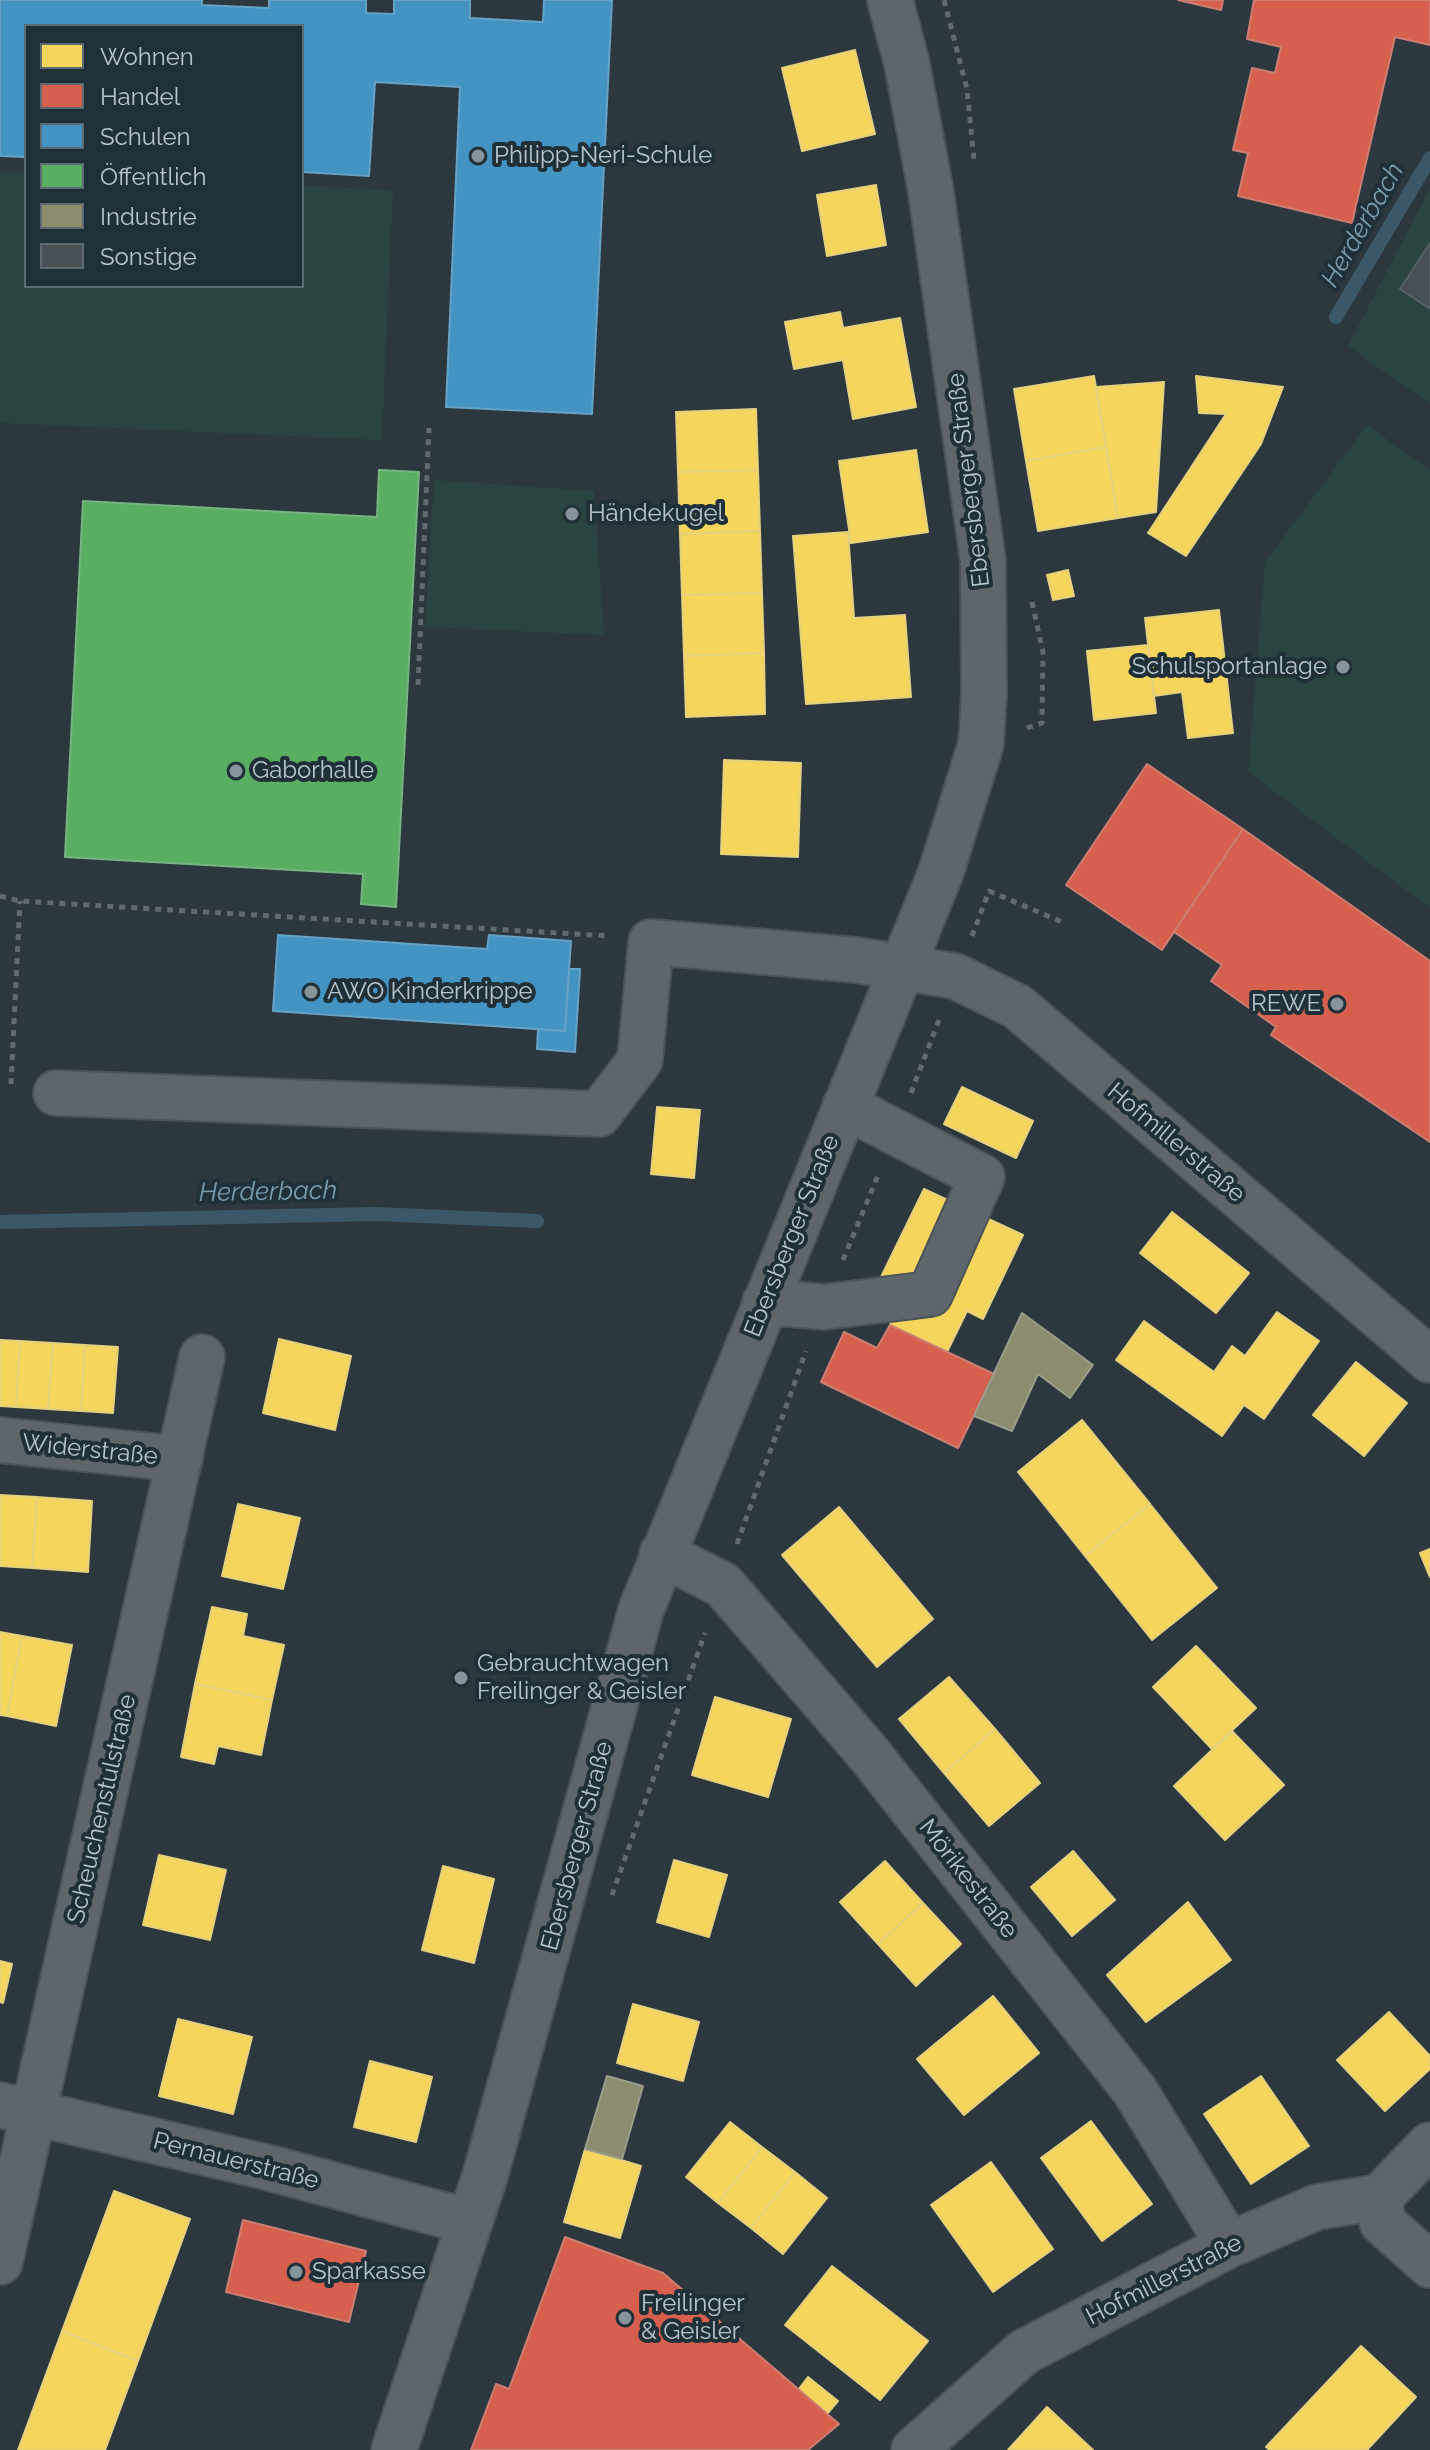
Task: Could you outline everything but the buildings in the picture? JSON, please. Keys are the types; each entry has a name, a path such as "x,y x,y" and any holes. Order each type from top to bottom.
{"street":[{"name":"Ebersberger Straße","path":"394,2450 470,2222 641,1610 941,872 981,744 984,695 983,561 931,192 907,64 890,0"},
{"name":"Hofmillerstraße","path":"56,1093 599,1114 640,1060 651,942 856,960 955,976 1018,1007 1430,1360"},
{"path":"765,1302 824,1307 930,1294 982,1177 845,1106"},
{"name":"Scheuchenstulstraße","path":"0,2262 17,2109 180,1459 202,1357"},
{"name":"Widerstraße","path":"0,1440 180,1459"},
{"name":"Mörikestraße","path":"662,1554 723,1585 869,1754 1135,2091 1229,2245"},
{"name":"Pernauerstraße","path":"17,2109 266,2167 470,2222"},
{"path":"1430,2145 1380,2197 1382,2222 1430,2265"},
{"name":"Hofmillerstraße","path":"914,2450 1024,2352 1229,2245 1317,2207 1380,2197"}],"path":[{"path":"418,685 429,428"},
{"path":"982,912 989,891 1062,922"},
{"path":"0,896 20,901 623,938"},
{"path":"20,901 10,1091 56,1093"},
{"path":"608,1906 785,1403 935,1033"}],"green space":[{"path":"0,172 24,173 24,288 304,288 304,186 393,190 382,440 0,423"},
{"path":"1430,188 1430,404 1348,346"},
{"name":"Schulsportanlage","path":"1367,425 1430,470 1430,908 1248,772 1265,562"},
{"path":"434,480 594,491 604,635 425,627"}],"waterway":[{"name":"Herderbach","path":"1336,317 1430,158"},
{"name":"Herderbach","path":"0,1222 376,1214 537,1221"}],"place":[{"name":"Philipp-Neri-Schule","path":"478,156"},
{"name":"Händekugel","path":"572,514"},
{"name":"Schulsportanlage","path":"1343,667"},
{"name":"Gaborhalle","path":"236,771"},
{"name":"AWO Kinderkrippe","path":"311,992"},
{"name":"REWE","path":"1337,1004"},
{"name":"Gebrauchtwagen Freilinger & Geisler","path":"461,1678"},
{"name":"Sparkasse","path":"296,2272"},
{"name":"Freilinger & Geisler","path":"625,2318"}]}
